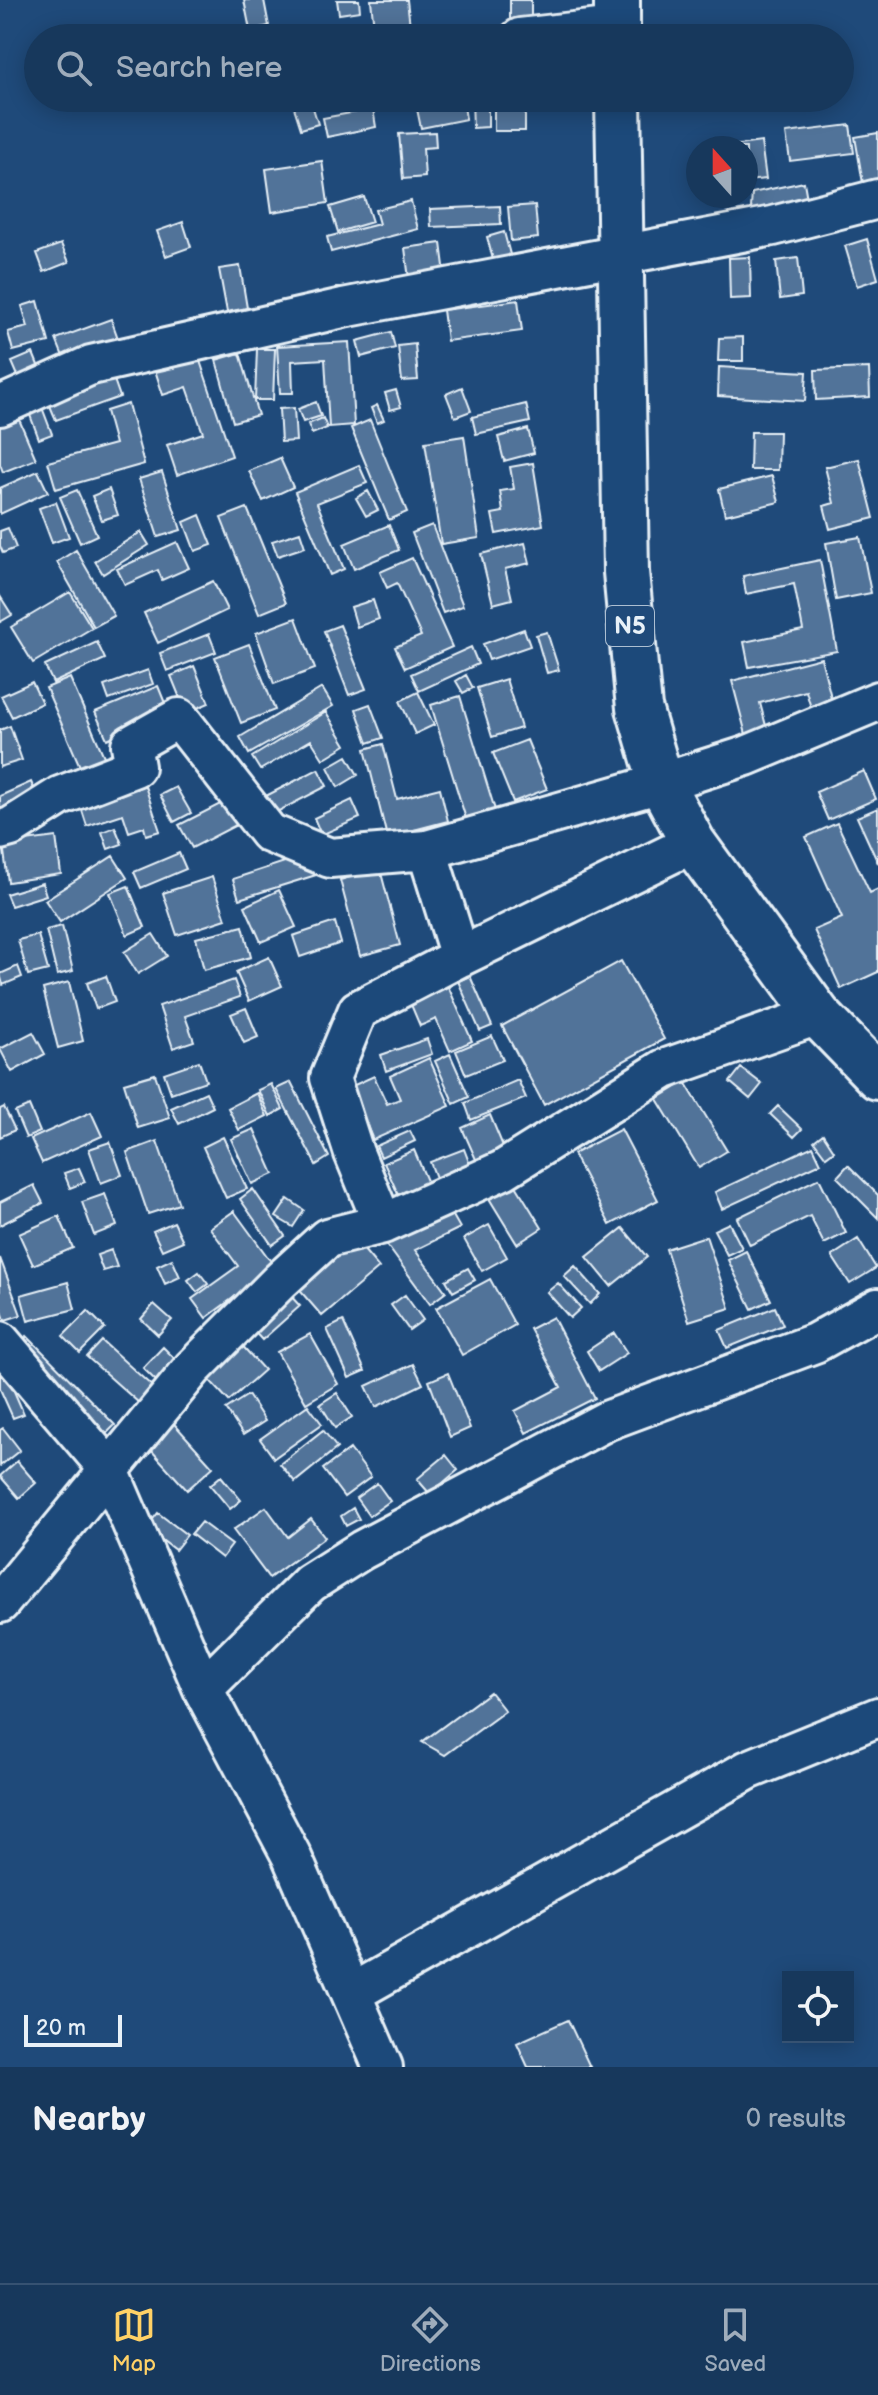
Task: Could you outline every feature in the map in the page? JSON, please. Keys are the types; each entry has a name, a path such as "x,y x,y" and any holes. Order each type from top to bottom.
{"main road":[{"name":"N5","path":"618,112 626,572 639,708 661,783 693,843 818,1015 878,1077"}],"street":[{"path":"0,406 91,365 343,308 773,226 878,199"},
{"path":"0,830 11,827 60,796 135,767 131,745 179,718 269,833 330,858 427,850 661,783 746,756 878,701"},
{"path":"383,1224 354,1153 330,1078 358,1010 693,843"},
{"path":"427,850 460,957"},
{"path":"0,1603 193,1368 327,1238 383,1224 503,1170 664,1069 818,1015"},
{"path":"203,1689 310,1583 362,1550 606,1421 815,1343 878,1308"},
{"path":"0,1341 108,1468 203,1689 291,1855 383,2067"},
{"path":"352,1993 748,1770 878,1717"}],"building":[{"path":"244,0 264,0 269,24 249,24"},
{"path":"337,0 359,0 360,11 339,14"},
{"path":"371,0 407,0 410,24 374,24"},
{"path":"510,0 531,0 531,19 510,20"},
{"path":"296,112 314,112 318,124 301,129"},
{"path":"374,112 376,127 327,137 323,118"},
{"path":"418,112 465,112 466,119 421,128"},
{"path":"472,112 488,112 488,127 473,128"},
{"path":"494,112 525,112 525,131 494,131"},
{"path":"850,125 854,153 790,161 786,133"},
{"path":"435,132 436,147 423,148 425,177 403,179 399,134"},
{"path":"878,133 878,186 864,189 855,137"},
{"path":"758,142 761,142 766,179 758,180"},
{"path":"322,161 328,203 272,212 266,169"},
{"path":"804,182 809,210 750,222 751,208 758,208 758,192"},
{"path":"364,197 372,222 338,232 330,207"},
{"path":"411,201 418,229 331,252 327,237 379,224 375,210"},
{"path":"535,205 538,238 511,241 508,207"},
{"path":"500,206 501,224 431,227 430,209"},
{"path":"183,222 191,247 166,256 157,231"},
{"path":"504,232 513,266 496,271 487,237"},
{"path":"867,239 878,279 857,286 845,246"},
{"path":"441,243 445,274 409,279 405,248"},
{"path":"61,244 69,262 44,272 37,253"},
{"path":"750,257 751,298 730,299 729,258"},
{"path":"798,258 802,296 780,299 776,261"},
{"path":"240,266 247,308 227,312 219,269"},
{"path":"518,300 522,331 447,341 443,310"},
{"path":"38,301 49,342 13,351 8,332 28,327 22,306"},
{"path":"111,319 120,344 66,364 56,339"},
{"path":"391,332 395,348 361,357 357,341"},
{"path":"743,337 743,361 718,361 719,338"},
{"path":"349,342 354,425 329,427 325,359 292,361 293,393 280,393 277,346"},
{"path":"415,344 418,380 402,381 398,346"},
{"path":"257,349 275,349 273,400 255,400"},
{"path":"33,353 42,375 21,383 12,362"},
{"path":"240,353 258,415 233,422 216,360"},
{"path":"198,355 232,456 177,475 167,445 203,433 187,387 163,395 155,370"},
{"path":"719,367 807,372 805,401 718,396"},
{"path":"869,368 870,397 816,400 815,370"},
{"path":"113,377 120,397 56,420 48,401"},
{"path":"462,387 471,411 455,417 446,394"},
{"path":"396,390 401,407 390,410 385,393"},
{"path":"40,402 52,434 39,439 27,407"},
{"path":"316,402 321,416 303,422 298,409"},
{"path":"128,404 144,464 56,489 48,462 115,444 106,411"},
{"path":"526,404 530,422 476,434 472,417"},
{"path":"377,405 384,420 377,423 371,408"},
{"path":"294,408 296,441 281,442 279,409"},
{"path":"18,417 36,459 3,472 0,464 0,425"},
{"path":"323,418 327,428 312,434 308,424"},
{"path":"370,420 407,512 389,520 351,428"},
{"path":"528,429 534,453 504,461 498,437"},
{"path":"751,432 779,432 778,470 750,470"},
{"path":"464,436 479,538 441,544 425,442"},
{"path":"280,458 293,487 263,501 249,471"},
{"path":"859,459 874,518 830,529 824,506 834,503 825,467"},
{"path":"533,463 543,525 496,534 492,514 503,512 500,491 514,489 510,467"},
{"path":"359,465 367,483 317,503 344,569 330,575 295,492"},
{"path":"38,471 48,492 0,514 0,488"},
{"path":"162,472 181,530 158,537 139,479"},
{"path":"772,476 779,502 725,515 719,489"},
{"path":"109,489 118,515 102,520 92,496"},
{"path":"77,490 97,535 80,543 60,497"},
{"path":"368,491 378,510 366,516 356,498"},
{"path":"56,502 69,537 52,543 39,508"},
{"path":"247,508 286,603 259,614 221,518"},
{"path":"200,515 212,545 195,551 184,522"},
{"path":"389,525 399,550 354,569 344,544"},
{"path":"432,525 463,606 443,613 412,533"},
{"path":"8,528 16,548 3,553 0,531"},
{"path":"141,532 149,545 103,574 95,561"},
{"path":"300,532 305,547 278,556 272,541"},
{"path":"860,537 871,593 836,600 826,543"},
{"path":"177,542 189,568 162,580 158,570 125,585 117,569"},
{"path":"525,543 530,563 505,569 512,599 493,604 481,554"},
{"path":"76,550 114,616 94,627 57,562"},
{"path":"412,558 452,647 405,668 395,647 421,636 397,583 387,588 380,572"},
{"path":"820,560 837,651 749,667 744,642 803,630 794,584 746,594 743,576"},
{"path":"213,581 227,610 158,643 144,613"},
{"path":"70,592 92,628 33,663 11,627"},
{"path":"0,596 12,615 0,622"},
{"path":"373,600 379,619 357,627 351,607"},
{"path":"296,618 315,669 274,684 256,633"},
{"path":"340,625 366,689 349,695 324,631"},
{"path":"524,629 530,646 489,660 483,644"},
{"path":"547,632 559,670 547,673 536,635"},
{"path":"209,634 216,652 167,671 160,653"},
{"path":"97,642 105,659 53,683 45,666"},
{"path":"249,644 275,710 241,723 215,657"},
{"path":"471,647 478,664 419,691 411,674"},
{"path":"821,658 836,717 815,722 806,691 760,703 770,741 749,746 732,681"},
{"path":"194,666 209,703 186,713 171,676"},
{"path":"148,670 153,684 109,700 104,686"},
{"path":"466,675 473,688 463,693 456,681"},
{"path":"70,678 109,768 85,778 46,688"},
{"path":"506,679 521,728 492,737 477,688"},
{"path":"32,682 42,703 12,717 1,696"},
{"path":"158,686 169,713 107,739 95,712"},
{"path":"322,688 333,706 249,754 240,737"},
{"path":"418,692 434,725 415,734 400,701"},
{"path":"460,696 495,810 466,819 431,705"},
{"path":"370,704 383,738 368,743 356,709"},
{"path":"326,712 346,745 323,759 311,740 260,770 252,757"},
{"path":"10,726 22,760 0,767 0,730"},
{"path":"527,740 547,789 513,802 493,753"},
{"path":"383,744 397,799 440,788 448,821 387,837 365,749"},
{"path":"347,756 358,775 338,787 328,767"},
{"path":"318,769 327,786 273,814 264,797"},
{"path":"864,771 876,799 828,820 816,792"},
{"path":"142,777 160,831 146,835 144,827 129,832 123,814 87,826 78,798"},
{"path":"31,782 38,799 0,817 0,796"},
{"path":"176,787 191,813 174,822 160,795"},
{"path":"230,799 242,822 192,848 179,825"},
{"path":"352,800 360,818 321,835 314,818"},
{"path":"878,808 878,863 857,817"},
{"path":"837,823 870,893 878,889 878,972 841,989 814,930 842,918 806,837"},
{"path":"115,827 122,844 108,849 102,832"},
{"path":"56,837 61,874 8,882 3,844"},
{"path":"179,853 186,869 141,888 134,872"},
{"path":"309,854 316,875 239,899 233,879"},
{"path":"113,856 127,878 60,922 45,900"},
{"path":"380,869 400,945 360,956 340,880"},
{"path":"212,877 226,919 177,935 163,893"},
{"path":"42,883 46,895 11,906 6,894"},
{"path":"128,886 145,927 127,935 110,893"},
{"path":"279,890 296,927 261,942 245,906"},
{"path":"335,922 341,943 300,957 293,936"},
{"path":"62,926 73,971 57,975 46,930"},
{"path":"243,926 251,957 204,970 196,938"},
{"path":"153,934 167,956 138,974 124,952"},
{"path":"38,935 48,970 28,975 18,940"},
{"path":"269,957 282,986 249,1001 236,972"},
{"path":"621,961 664,1039 544,1105 502,1026"},
{"path":"18,966 22,977 3,985 0,974"},
{"path":"106,976 115,1002 96,1009 87,983"},
{"path":"470,976 492,1026 480,1031 458,981"},
{"path":"444,977 472,1041 450,1051 436,1019 420,1026 409,1000"},
{"path":"234,980 240,997 185,1016 194,1041 173,1048 159,1006"},
{"path":"69,982 83,1041 58,1048 43,989"},
{"path":"246,1008 258,1037 244,1043 231,1014"},
{"path":"33,1032 45,1054 12,1072 0,1049"},
{"path":"492,1036 503,1060 466,1075 456,1051"},
{"path":"427,1039 432,1054 386,1071 381,1055"},
{"path":"450,1054 469,1097 454,1104 435,1061"},
{"path":"429,1058 450,1106 373,1140 350,1087 374,1076 387,1104 400,1099 390,1076"},
{"path":"199,1061 206,1081 171,1093 164,1073"},
{"path":"741,1068 762,1084 750,1099 730,1082"},
{"path":"155,1074 170,1118 138,1128 124,1083"},
{"path":"518,1080 526,1098 471,1120 465,1103"},
{"path":"291,1082 329,1157 316,1165 276,1089"},
{"path":"685,1082 727,1151 699,1168 657,1099"},
{"path":"271,1084 283,1109 270,1116 258,1090"},
{"path":"206,1092 213,1107 179,1124 171,1108"},
{"path":"257,1093 267,1116 239,1130 228,1108"},
{"path":"29,1106 40,1132 26,1138 15,1112"},
{"path":"778,1106 802,1129 794,1137 770,1114"},
{"path":"4,1107 15,1130 0,1137 0,1109"},
{"path":"91,1112 102,1136 42,1163 31,1139"},
{"path":"490,1115 505,1151 478,1164 462,1128"},
{"path":"254,1129 274,1174 252,1184 231,1139"},
{"path":"621,1129 658,1200 610,1225 573,1154"},
{"path":"410,1131 415,1141 381,1157 376,1146"},
{"path":"823,1134 834,1151 826,1157 814,1141"},
{"path":"223,1137 247,1189 226,1198 203,1147"},
{"path":"157,1141 179,1204 148,1214 127,1152"},
{"path":"110,1142 122,1175 101,1183 89,1149"},
{"path":"813,1146 821,1163 722,1209 715,1192"},
{"path":"464,1149 472,1170 438,1183 430,1162"},
{"path":"414,1150 430,1188 401,1201 384,1163"},
{"path":"848,1165 878,1195 878,1218 837,1177"},
{"path":"79,1168 85,1182 70,1188 64,1173"},
{"path":"819,1178 846,1233 824,1244 810,1216 750,1245 737,1218"},
{"path":"512,1179 542,1228 517,1244 487,1195"},
{"path":"34,1185 43,1203 0,1225 0,1202"},
{"path":"253,1189 285,1236 272,1245 240,1199"},
{"path":"105,1194 117,1226 94,1235 82,1202"},
{"path":"288,1199 304,1210 293,1227 276,1217"},
{"path":"448,1207 460,1228 415,1250 446,1292 430,1304 381,1237"},
{"path":"234,1211 275,1267 206,1318 192,1299 238,1266 210,1228"},
{"path":"59,1216 73,1248 33,1265 19,1234"},
{"path":"174,1222 183,1241 162,1250 153,1231"},
{"path":"729,1223 742,1248 727,1255 714,1230"},
{"path":"489,1225 507,1257 482,1271 464,1239"},
{"path":"623,1228 647,1257 611,1286 587,1257"},
{"path":"706,1236 730,1308 689,1321 666,1249"},
{"path":"353,1237 379,1268 322,1316 296,1286"},
{"path":"858,1239 876,1268 850,1284 832,1256"},
{"path":"111,1250 117,1267 103,1271 97,1255"},
{"path":"746,1251 771,1300 752,1309 728,1260"},
{"path":"0,1258 21,1315 5,1320 0,1305"},
{"path":"172,1259 180,1277 165,1284 157,1266"},
{"path":"575,1266 600,1294 590,1304 564,1276"},
{"path":"468,1268 475,1280 453,1292 446,1280"},
{"path":"199,1272 208,1284 197,1292 188,1280"},
{"path":"490,1279 515,1325 462,1355 436,1308"},
{"path":"68,1282 75,1309 28,1321 21,1295"},
{"path":"558,1283 581,1308 570,1318 547,1292"},
{"path":"289,1294 300,1306 262,1340 251,1328"},
{"path":"405,1295 423,1320 409,1330 391,1305"},
{"path":"154,1304 172,1320 158,1335 141,1319"},
{"path":"775,1307 783,1325 727,1348 719,1330"},
{"path":"88,1311 105,1328 80,1353 63,1336"},
{"path":"553,1317 595,1398 526,1433 515,1411 561,1387 530,1329"},
{"path":"343,1321 365,1371 349,1378 327,1329"},
{"path":"614,1333 627,1353 599,1371 587,1351"},
{"path":"310,1334 338,1384 306,1403 277,1352"},
{"path":"27,1336 115,1425 100,1440 12,1351"},
{"path":"102,1341 153,1387 139,1403 87,1357"},
{"path":"239,1342 264,1370 229,1401 204,1374"},
{"path":"163,1347 178,1362 158,1383 143,1368"},
{"path":"413,1364 423,1384 376,1407 366,1386"},
{"path":"3,1366 24,1414 13,1418 0,1389 0,1367"},
{"path":"448,1373 470,1428 450,1437 429,1381"},
{"path":"337,1393 352,1417 335,1428 320,1404"},
{"path":"248,1395 265,1421 243,1435 226,1409"},
{"path":"308,1405 322,1424 274,1458 260,1439"},
{"path":"168,1417 213,1467 187,1490 142,1440"},
{"path":"3,1428 20,1450 0,1466 0,1430"},
{"path":"323,1430 337,1448 295,1482 280,1464"},
{"path":"350,1449 371,1477 344,1497 323,1469"},
{"path":"446,1455 458,1470 430,1494 417,1479"},
{"path":"17,1461 36,1483 19,1498 0,1476"},
{"path":"221,1476 241,1500 230,1509 210,1485"},
{"path":"377,1483 390,1501 369,1516 356,1498"},
{"path":"266,1507 288,1537 311,1519 325,1537 269,1578 233,1530"},
{"path":"353,1508 359,1519 346,1526 341,1516"},
{"path":"158,1513 187,1535 175,1550 146,1528"},
{"path":"201,1522 232,1545 222,1558 191,1534"},
{"path":"490,1692 505,1711 445,1755 422,1742"},
{"path":"568,2020 590,2067 528,2067 517,2043"}]}
